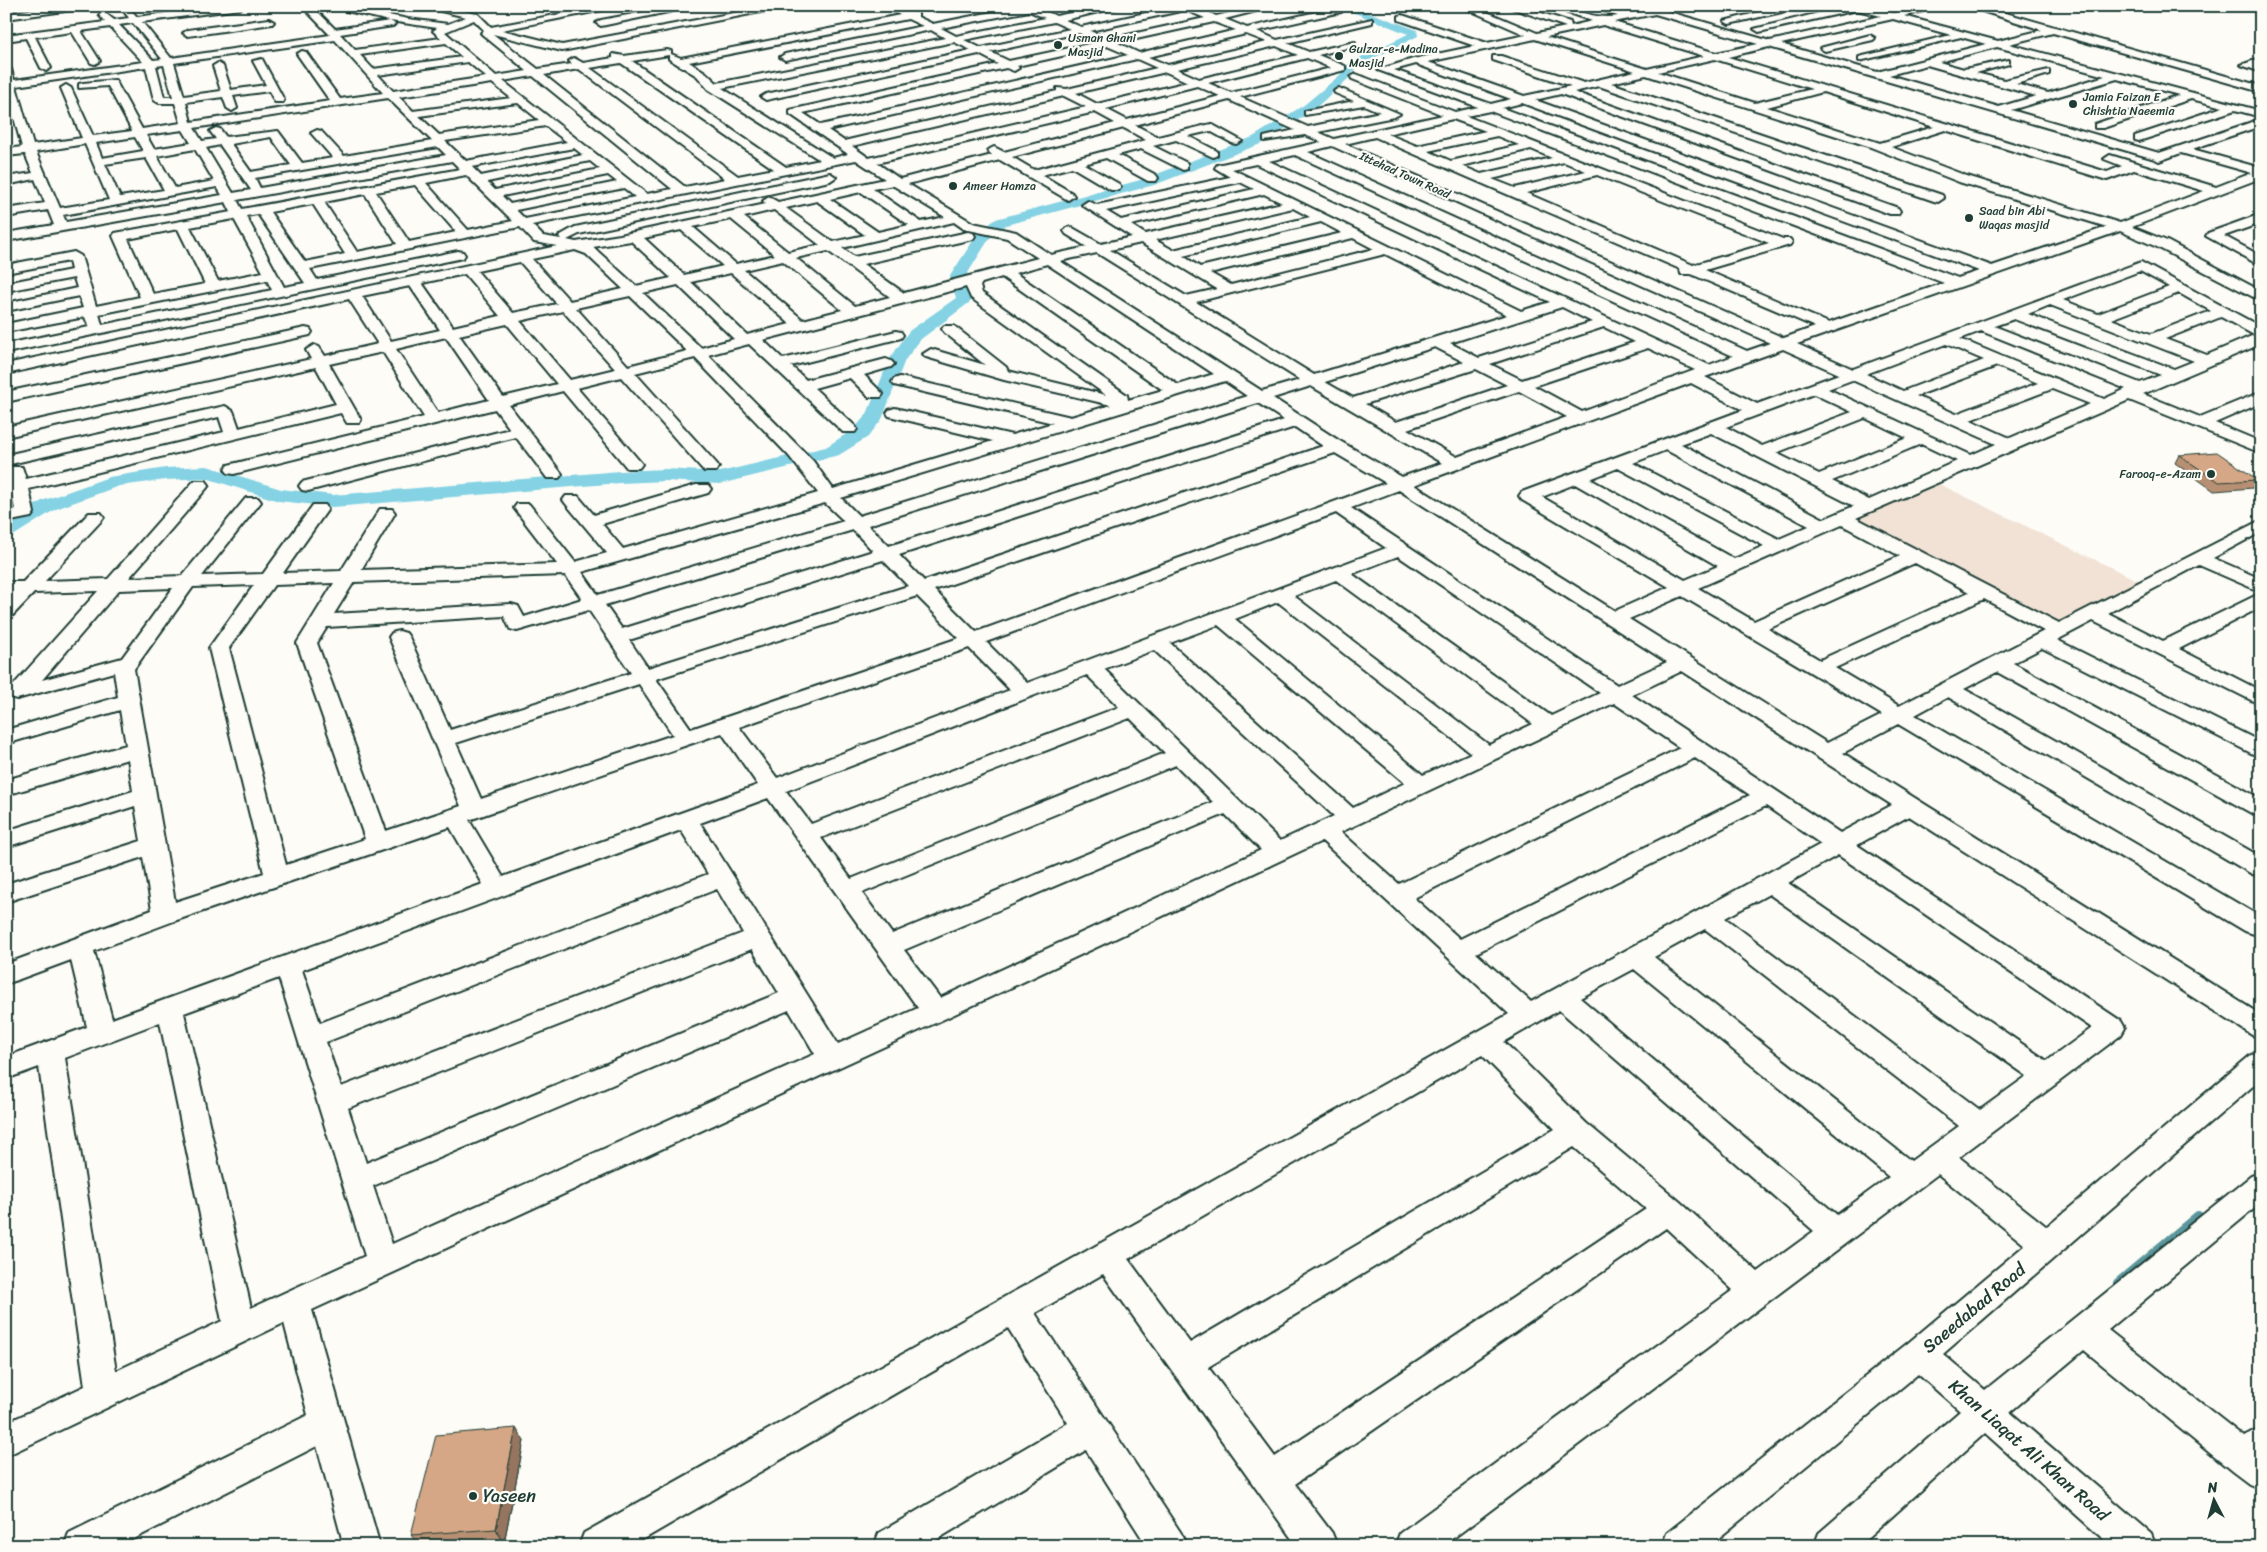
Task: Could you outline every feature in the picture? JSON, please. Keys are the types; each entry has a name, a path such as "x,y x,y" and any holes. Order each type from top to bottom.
{"street":[{"path":"6,8 18,6"},
{"path":"6,16 80,6"},
{"path":"6,23 184,6"},
{"path":"6,30 107,13 129,12 172,15 240,6"},
{"path":"306,6 396,99 539,239 591,250 698,353 801,458 829,496 1024,692"},
{"path":"329,6 441,29 475,16 493,14"},
{"path":"424,6 475,16 486,28 562,48 787,6"},
{"path":"443,10 466,6"},
{"path":"8,77 150,63 338,39 441,29 486,28 619,6"},
{"path":"586,25 693,6"},
{"path":"741,6 767,19"},
{"path":"889,6 1096,108 1156,141"},
{"path":"712,87 1119,6"},
{"path":"720,127 892,91 1272,6"},
{"path":"1464,6 1539,42 1578,28 1678,6"},
{"path":"1510,6 1596,34"},
{"path":"1552,6 2107,176 2134,166"},
{"path":"1593,6 1649,22"},
{"path":"1638,6 1767,45 2159,157 2261,122"},
{"path":"1520,316 1221,168 1558,92 1583,86 1600,79 1648,72 1938,6"},
{"path":"1970,6 2261,89"},
{"path":"1984,10 2005,6"},
{"path":"604,7 623,19 664,51 705,73 712,87 830,161"},
{"path":"775,59 1031,7"},
{"name":"Ittehad Town Road","path":"1031,7 2010,444"},
{"path":"6,349 306,287 522,250 575,246 634,236 896,182 1341,68 1274,44 1187,7 984,52 766,97 786,114 818,129 896,182 957,218 971,231"},
{"path":"1758,29 1855,7 2261,114"},
{"path":"1787,8 1725,20 1918,74"},
{"path":"210,10 242,40"},
{"path":"818,129 1338,10"},
{"path":"188,33 229,27 272,25 257,11"},
{"path":"129,12 176,72 179,100 186,126 230,198 280,292"},
{"path":"6,38 75,29 107,13"},
{"path":"107,13 150,63 159,100 179,100 272,88"},
{"path":"680,61 927,13"},
{"path":"172,15 197,46"},
{"path":"338,39 377,16"},
{"path":"1402,18 1487,47"},
{"path":"1999,25 2018,20"},
{"path":"843,145 1369,21"},
{"path":"338,39 408,22"},
{"path":"1906,29 1924,25"},
{"path":"486,28 486,33 682,191"},
{"path":"75,29 94,61"},
{"path":"441,29 449,40 507,90 644,198"},
{"path":"788,30 804,37 821,50 1068,196"},
{"path":"1854,56 1980,30"},
{"path":"1858,80 2052,30"},
{"path":"527,39 552,33"},
{"path":"29,35 46,68"},
{"path":"1825,48 1879,36"},
{"path":"8,77 46,68 242,40 449,40"},
{"path":"595,42 784,171"},
{"path":"1957,284 1490,107 1383,70 1487,47 1539,42 1558,44 1880,146 1963,178 2120,227 2162,244 2261,297"},
{"path":"302,267 830,161 867,162 1096,108 1352,44"},
{"path":"1726,44 1771,58"},
{"path":"1436,45 1458,53"},
{"path":"396,99 494,79 623,60 679,46"},
{"path":"562,48 579,66 759,192 852,262 908,297"},
{"path":"366,68 460,50"},
{"path":"1407,50 1441,70 1525,99 1992,271"},
{"path":"1967,52 2049,73 2005,84"},
{"path":"302,54 337,103"},
{"path":"1514,54 1492,59 1583,86"},
{"path":"1671,56 1707,68"},
{"path":"366,68 470,59"},
{"path":"259,61 285,111"},
{"path":"2261,61 2246,65 2261,69"},
{"path":"1926,62 2048,96"},
{"path":"1965,73 2013,64"},
{"path":"217,66 236,118"},
{"path":"1406,77 1460,66"},
{"path":"413,78 481,68"},
{"path":"1982,116 2116,76"},
{"path":"8,77 16,110 30,150 30,163 40,176 47,190 62,228"},
{"path":"1356,77 1782,243"},
{"path":"1600,79 1781,144 1942,197 1647,282"},
{"path":"2071,79 2107,89"},
{"path":"116,202 62,89 111,82 137,133 171,192"},
{"path":"1753,107 1841,84"},
{"path":"1536,86 1903,208"},
{"path":"6,153 337,103 507,90"},
{"path":"1779,90 1815,102"},
{"path":"1339,91 1418,124"},
{"path":"2115,131 2094,125 2191,95"},
{"path":"2002,99 2038,109"},
{"path":"2145,99 2164,104"},
{"path":"412,114 520,100"},
{"path":"1309,113 1366,102"},
{"path":"2234,106 2135,137 2261,173"},
{"path":"6,113 16,110"},
{"path":"6,125 16,110"},
{"path":"516,114 534,111"},
{"path":"1268,139 1392,113"},
{"path":"1880,146 1964,121"},
{"path":"210,122 259,192 265,209 302,267 309,304"},
{"path":"424,126 442,124"},
{"path":"148,300 120,236 418,181 456,158 553,126"},
{"path":"1032,174 1210,127 1236,141"},
{"path":"1901,128 1938,140"},
{"path":"1630,183 1832,131"},
{"path":"1416,150 1499,132"},
{"path":"98,162 274,133 300,167"},
{"path":"317,133 341,160"},
{"path":"1376,133 1829,328"},
{"path":"1178,136 1213,153"},
{"path":"6,237 456,158 576,144"},
{"path":"1142,145 1183,166"},
{"path":"1450,165 1533,145"},
{"path":"1296,151 1747,357"},
{"path":"1107,154 1152,178"},
{"path":"2096,155 2216,191"},
{"path":"248,176 341,160 593,157"},
{"path":"1479,178 1566,158"},
{"path":"1258,160 1648,343 1756,410"},
{"path":"556,242 575,231 851,173 867,162"},
{"path":"1074,163 1115,187"},
{"path":"492,194 610,171"},
{"path":"1512,192 1600,171"},
{"path":"6,974 165,915 974,640 1784,343 2120,227 2261,173"},
{"path":"6,181 40,176"},
{"path":"1229,290 1092,207 1242,178"},
{"path":"418,181 464,234"},
{"path":"6,213 116,202 221,183"},
{"path":"507,208 627,184"},
{"path":"863,188 920,227"},
{"path":"30,193 47,190"},
{"path":"368,190 405,246"},
{"path":"1120,224 1267,190"},
{"path":"818,197 876,236"},
{"path":"316,199 354,257"},
{"path":"234,469 698,353 1046,260 1295,204"},
{"path":"734,215 852,311"},
{"path":"6,517 24,513 13,487 7,431 957,218"},
{"path":"1171,255 1323,218"},
{"path":"2257,256 2213,236 2259,221"},
{"path":"182,224 214,287"},
{"path":"684,226 800,325"},
{"path":"852,262 971,231 1010,235 1336,447 1402,484 2261,1028"},
{"path":"1071,231 1352,404 1456,464"},
{"path":"28,234 34,264"},
{"path":"1199,271 1355,234"},
{"path":"634,236 680,280 780,364 849,429"},
{"path":"522,250 539,239"},
{"path":"522,250 566,306 710,467"},
{"path":"1184,301 1387,250"},
{"path":"6,269 74,256 96,330"},
{"path":"6,369 414,281 470,260"},
{"path":"470,260 510,318 633,464"},
{"path":"2261,333 2141,266 1528,496 1901,714 2254,925 2261,920"},
{"path":"1003,271 1176,390"},
{"path":"6,287 79,274"},
{"path":"6,328 271,275"},
{"path":"414,281 498,402 552,474"},
{"path":"973,281 976,295 1130,405"},
{"path":"2098,319 2180,288"},
{"path":"6,307 84,292"},
{"path":"353,294 434,419"},
{"path":"2049,300 2206,360"},
{"path":"320,621 511,610 517,625 857,523 1560,303"},
{"path":"290,308 362,437"},
{"path":"2152,340 2223,311"},
{"path":"2013,313 2173,374"},
{"path":"1352,404 1603,323"},
{"path":"120,325 121,344"},
{"path":"1981,326 2261,448"},
{"path":"949,329 1010,377"},
{"path":"31,426 11,394 164,365 305,332"},
{"path":"780,364 896,335"},
{"path":"152,338 164,365"},
{"path":"1613,619 1970,461 2261,338"},
{"path":"1946,339 2103,404"},
{"path":"1437,342 1582,418"},
{"path":"1394,428 1648,343"},
{"path":"931,354 1010,377 1130,405"},
{"path":"1903,396 1998,360"},
{"path":"803,386 886,364"},
{"path":"148,368 159,397"},
{"path":"853,373 875,394"},
{"path":"6,588 571,569 829,496 1228,375"},
{"path":"87,381 94,412"},
{"path":"900,382 1072,422"},
{"path":"1956,420 2052,383"},
{"path":"1814,388 1970,461"},
{"path":"2200,423 2261,398"},
{"path":"13,487 346,407"},
{"path":"10,459 225,411 233,434"},
{"path":"1762,452 1865,412"},
{"path":"895,413 1012,440"},
{"path":"617,637 887,553 1297,421"},
{"path":"1712,427 1868,506"},
{"path":"308,486 520,432"},
{"path":"1818,481 1922,438"},
{"path":"1667,444 1823,526"},
{"path":"444,739 922,588 1336,447"},
{"path":"1619,462 1778,546"},
{"path":"1576,478 1733,566"},
{"path":"13,694 200,484"},
{"path":"591,522 702,489"},
{"path":"572,500 619,556"},
{"path":"165,915 124,669 187,582 252,502"},
{"path":"1338,507 2112,1028 1412,1546"},
{"path":"523,508 571,569 686,738"},
{"path":"277,877 219,648 320,509"},
{"path":"378,843 307,643 386,513"},
{"path":"6,610 94,516"},
{"path":"1842,518 1984,592 2050,636 2261,752"},
{"path":"1826,753 2261,525"},
{"path":"2240,536 2261,545"},
{"path":"6,1068 772,788 1399,548"},
{"path":"1755,628 1916,556"},
{"path":"2198,558 2261,586"},
{"path":"1337,572 1549,725"},
{"path":"1821,667 1984,592"},
{"path":"1280,594 1487,754"},
{"path":"2163,649 2261,599"},
{"path":"2092,613 2259,695"},
{"path":"1221,617 1421,785"},
{"path":"399,638 444,739 465,813 497,888"},
{"path":"1156,641 1350,818"},
{"path":"13,694 129,662"},
{"path":"6,1440 294,1303 935,1012 1682,662"},
{"path":"1997,663 2261,809"},
{"path":"1090,666 1277,852"},
{"path":"1949,689 2261,868"},
{"path":"6,737 129,701"},
{"path":"806,835 1133,709"},
{"path":"726,724 935,1012"},
{"path":"6,788 138,749"},
{"path":"1396,896 1696,749"},
{"path":"847,890 1180,755"},
{"path":"6,840 145,795"},
{"path":"1458,951 1766,796"},
{"path":"888,946 1228,804"},
{"path":"597,1546 1484,1040 1909,806"},
{"path":"686,819 832,1058"},
{"path":"1324,830 1529,1016"},
{"path":"6,893 153,845"},
{"path":"311,1037 722,878"},
{"path":"1770,882 2047,1076"},
{"path":"1706,917 1980,1126"},
{"path":"332,1102 758,937"},
{"path":"80,946 102,1033"},
{"path":"1635,956 1910,1177"},
{"path":"288,965 383,1263"},
{"path":"357,1180 794,997"},
{"path":"1561,997 1836,1232"},
{"path":"170,1008 240,1329"},
{"path":"1484,1040 1576,1131 1668,1210 1756,1291"},
{"path":"50,1052 103,1394"},
{"name":"Saeedabad Road","path":"1680,1546 1920,1354 2261,1063"},
{"path":"1186,1363 1576,1131"},
{"path":"1938,1157 2047,1246"},
{"path":"1832,1546 1985,1412 2261,1185"},
{"path":"1271,1480 1668,1210"},
{"path":"1107,1254 1319,1546"},
{"path":"294,1303 361,1545"},
{"path":"1012,1308 1168,1546"},
{"path":"2083,1330 2255,1459"},
{"name":"Khan Liaqat Ali Khan Road","path":"1920,1354 2138,1546"},
{"path":"82,1546 328,1422"},
{"path":"892,1546 1091,1428"}],"shaded area":[{"path":"1929,479 2147,585 2059,631 1842,518"}],"building":[{"path":"2217,452 2258,480 2219,482 2179,455"},
{"name":"Yaseen","path":"516,1428 496,1529 411,1535 436,1435"}],"waterway":[{"path":"6,532 49,505 116,481 166,474 207,472 279,495 333,501 620,477 666,475 720,478 832,451 861,433 876,415 897,360 915,335 964,299 958,276 983,236 1001,222 1149,182 1258,140 1308,108 1344,77 1354,64 1413,36 1413,32 1342,6"},
{"path":"2118,1283 2198,1216"}],"place":[{"name":"Usman Ghani Masjid","path":"1058,45"},
{"name":"Gulzar-e-Madina Masjid","path":"1339,56"},
{"name":"Jamia Faizan E Chishtia Naeemia","path":"2073,104"},
{"name":"Ameer Hamza","path":"953,186"},
{"name":"Saad bin Abi Waqas masjid","path":"1969,218"},
{"name":"Farooq-e-Azam","path":"2211,474"},
{"name":"Yaseen","path":"473,1496"}]}
